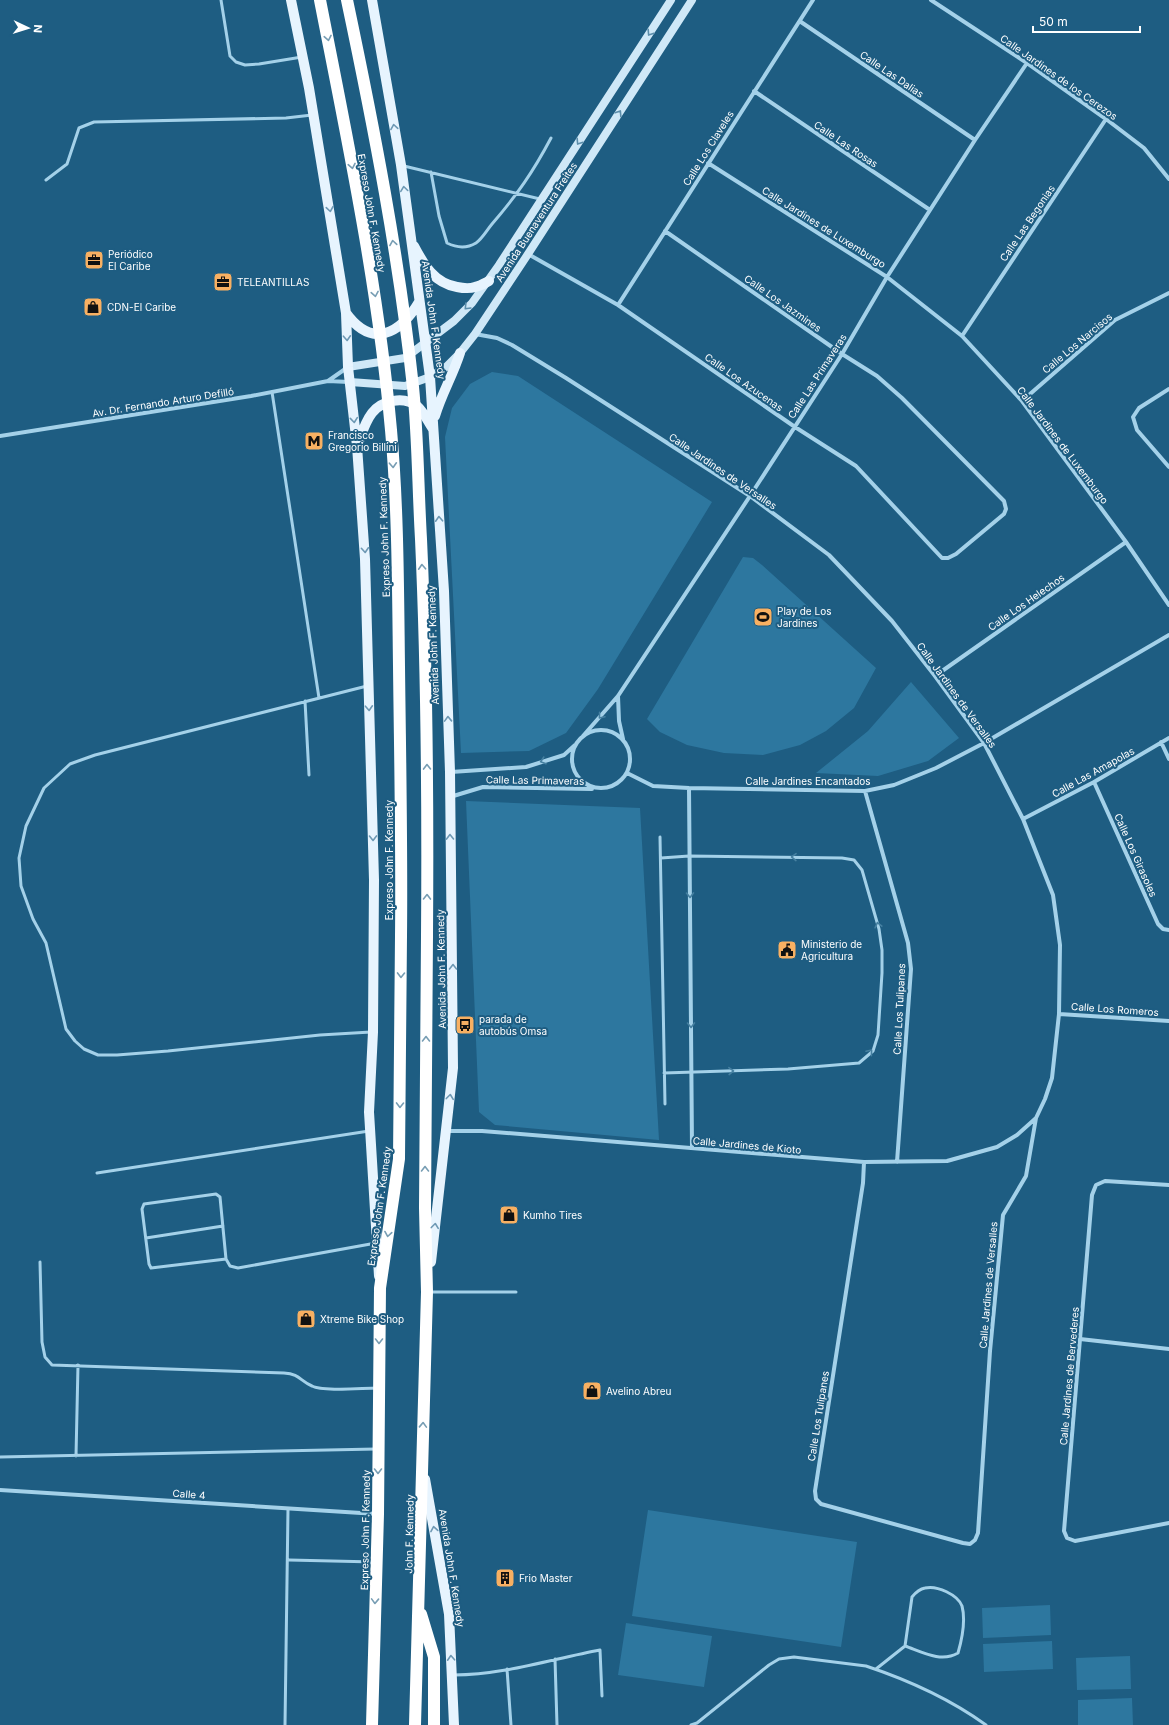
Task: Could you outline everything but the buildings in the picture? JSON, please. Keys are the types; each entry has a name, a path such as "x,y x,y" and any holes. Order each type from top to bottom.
{"highway":[{"name":"Expreso John F. Kennedy","path":"320,0 359,201 378,317 391,431 397,544 402,852 399,1159 380,1288 378,1514 372,1725"},
{"name":"Expreso John F. Kennedy","path":"347,0 386,199 413,389 422,574 428,817 425,1208 427,1292 422,1464"},
{"name":"John F. Kennedy","path":"419,1605 422,1464"},
{"path":"416,1725 419,1605"},
{"path":"419,1605 434,1657 434,1725"}],"main road":[{"path":"291,0 314,115 346,313 348,367 357,446 365,559 374,865 373,1032 369,1112 376,1244 380,1288"},
{"name":"Avenida John F. Kennedy","path":"372,0 400,165 430,377 444,591 450,772 453,1068 427,1292"},
{"name":"Avenida Buenaventura Freites","path":"348,367 405,358 454,321 472,302 489,280 542,200 671,0"},
{"name":"Avenida Buenaventura Freites","path":"350,382 405,386 430,377 446,368 460,353 475,334 528,254 692,0"},
{"path":"411,240 424,264 432,275 440,281 463,288 475,288 489,280"},
{"path":"346,313 354,325 361,330 369,333 387,332 396,329 407,320 419,302"},
{"path":"434,426 442,392 455,368 460,353"},
{"path":"357,446 366,424 373,412 381,405 391,401 401,400 411,402 418,407 434,426"},
{"name":"Avenida John F. Kennedy","path":"422,1464 449,1614 454,1725"}],"street":[{"name":"Calle Los Claveles","path":"618,305 754,91 801,22 813,0"},
{"name":"Calle Jardines de los Cerezos","path":"931,0 1027,63 1106,119 1144,148 1169,179"},
{"name":"Calle Las Dalias","path":"801,22 975,140"},
{"name":"Calle Las Primaveras","path":"583,736 618,696 750,496 842,354 887,277 975,140 1027,63"},
{"name":"Calle Las Rosas","path":"754,91 930,210"},
{"name":"Calle Las Begonias","path":"962,336 1106,119"},
{"name":"Calle Jardines de Luxemburgo","path":"708,163 887,277 962,336 1022,400 1126,542 1169,605"},
{"name":"Calle Los Jazmines","path":"665,231 842,354 877,376 902,398 1004,501 1006,509"},
{"name":"Calle Los Azucenas","path":"528,254 618,305 795,427 856,466 942,558 948,558 956,554 1004,514 1006,509"},
{"name":"Calle Los Narcisos","path":"1022,400 1115,320 1169,293"},
{"name":"Calle Jardines de Versalles","path":"475,334 497,338 512,345 750,496 828,555 892,621 935,676 984,743 1023,819 1053,895 1060,945 1059,1014 1052,1078 1045,1099 1036,1118 1026,1176 1003,1215 990,1351 978,1533"},
{"path":"328,382 348,367"},
{"name":"Av. Dr. Fernando Arturo Defilló","path":"0,436 328,382 350,382"},
{"path":"1169,389 1139,408 1133,417 1137,430 1169,467"},
{"name":"Calle Los Helechos","path":"935,676 1126,542"},
{"name":"Calle Jardines Encantados","path":"627,773 653,786 689,788 865,791 894,785 936,768 984,743 1169,635"},
{"path":"618,696 619,721 623,740"},
{"path":"608,730 623,740 628,747 630,764 627,773 622,780 615,785 599,789 580,781 574,772 572,752 576,743 583,736 590,732 608,730"},
{"name":"Calle Las Amapolas","path":"1023,819 1094,782 1169,738"},
{"path":"1161,742 1169,759"},
{"name":"Calle Las Primaveras","path":"450,772 526,767 564,755 576,743"},
{"name":"Calle Los Girasoles","path":"1094,782 1158,924 1163,929 1169,930"},
{"name":"Calle Las Primaveras","path":"450,797 482,787 599,789"},
{"path":"689,788 692,1148"},
{"name":"Calle Los Tulipanes","path":"865,791 908,944 911,969 897,1162"},
{"name":"Calle Los Romeros","path":"1059,1014 1169,1021"},
{"name":"Calle Jardines de Kioto","path":"446,1131 482,1131 864,1162 947,1161 997,1147 1016,1135 1036,1118"},
{"name":"Calle Los Tulipanes","path":"864,1162 863,1184 815,1491 816,1498 821,1504 963,1543 970,1544 975,1540 978,1533"},
{"name":"Calle Jardines de Bervederes","path":"1169,1184 1105,1181 1096,1185 1092,1195 1064,1531 1067,1538 1075,1541 1169,1523"},
{"path":"1080,1339 1169,1348"},
{"name":"Calle 4","path":"0,1490 378,1514"}],"lane":[{"path":"221,0 230,56 236,62 245,65 259,64 303,56"},
{"path":"46,180 66,164 79,128 94,122 286,118 314,115"},
{"path":"431,172 439,216 447,244 456,248 466,247 477,242 518,194 538,163 551,138"},
{"path":"400,165 542,200"},
{"path":"272,392 319,698"},
{"path":"368,686 94,755 70,764 44,788 26,826 19,858 21,886 33,919 46,943 66,1029 75,1041 84,1049 98,1054 168,1052 320,1035 373,1032"},
{"path":"305,701 309,775"},
{"path":"660,837 665,1104"},
{"path":"661,858 689,856 842,858 854,860 862,870 879,928 882,973 878,1035 873,1051 860,1063 788,1069 664,1073"},
{"path":"97,1173 370,1130"},
{"path":"226,1259 151,1268 149,1264 142,1209 144,1204 148,1202 216,1194 220,1197 226,1259 230,1266 238,1268 376,1244"},
{"path":"146,1238 223,1226"},
{"path":"40,1262 42,1342 45,1357 52,1365 284,1373 292,1374 301,1378 312,1386 323,1389 379,1388"},
{"path":"427,1292 516,1292"},
{"path":"76,1456 78,1365"},
{"path":"0,1457 378,1449"},
{"path":"285,1725 289,1560 288,1509"},
{"path":"289,1560 376,1562"},
{"path":"876,1669 905,1646 912,1597 917,1591 926,1588 936,1589 950,1594 960,1601 963,1614 962,1639 958,1653 951,1657 942,1658 905,1646"},
{"path":"452,1675 470,1675 507,1669 600,1650 602,1696"},
{"path":"691,1725 697,1723 769,1665 779,1659 794,1657 866,1666 876,1669 927,1690 974,1716 986,1725"},
{"path":"555,1659 558,1725"},
{"path":"507,1669 511,1725"}],"shaded area":[{"path":"492,372 518,376 712,502 598,689 566,733 529,751 461,753 445,437 452,408 470,384"},
{"name":"Play de Los Jardines","path":"743,557 753,558 762,565 876,668 854,708 826,731 800,745 763,755 724,753 687,745 660,732 647,719"},
{"path":"911,682 959,738 928,761 878,776 816,773 868,731"},
{"path":"466,801 640,808 659,1140 495,1125 479,1112"},
{"path":"648,1510 857,1542 841,1647 632,1616"},
{"path":"1050,1605 1051,1635 983,1638 982,1608"},
{"path":"626,1623 712,1636 704,1687 618,1675"},
{"path":"1052,1641 1053,1669 984,1672 983,1644"},
{"path":"1130,1656 1131,1689 1077,1690 1076,1658"},
{"path":"1132,1698 1133,1725 1078,1725 1078,1700"}],"place":[{"name":"Periódico El Caribe","path":"94,260"},
{"name":"TELEANTILLAS","path":"223,282"},
{"name":"CDN-El Caribe","path":"93,307"},
{"name":"Francisco Gregorio Billini","path":"314,441"},
{"name":"Play de Los Jardines","path":"763,617"},
{"name":"Ministerio de Agricultura","path":"787,950"},
{"name":"parada de autobús Omsa","path":"465,1025"},
{"name":"Kumho Tires","path":"509,1215"},
{"name":"Xtreme Bike Shop","path":"306,1319"},
{"name":"Avelino Abreu","path":"592,1391"},
{"name":"Frio Master","path":"505,1578"}]}
